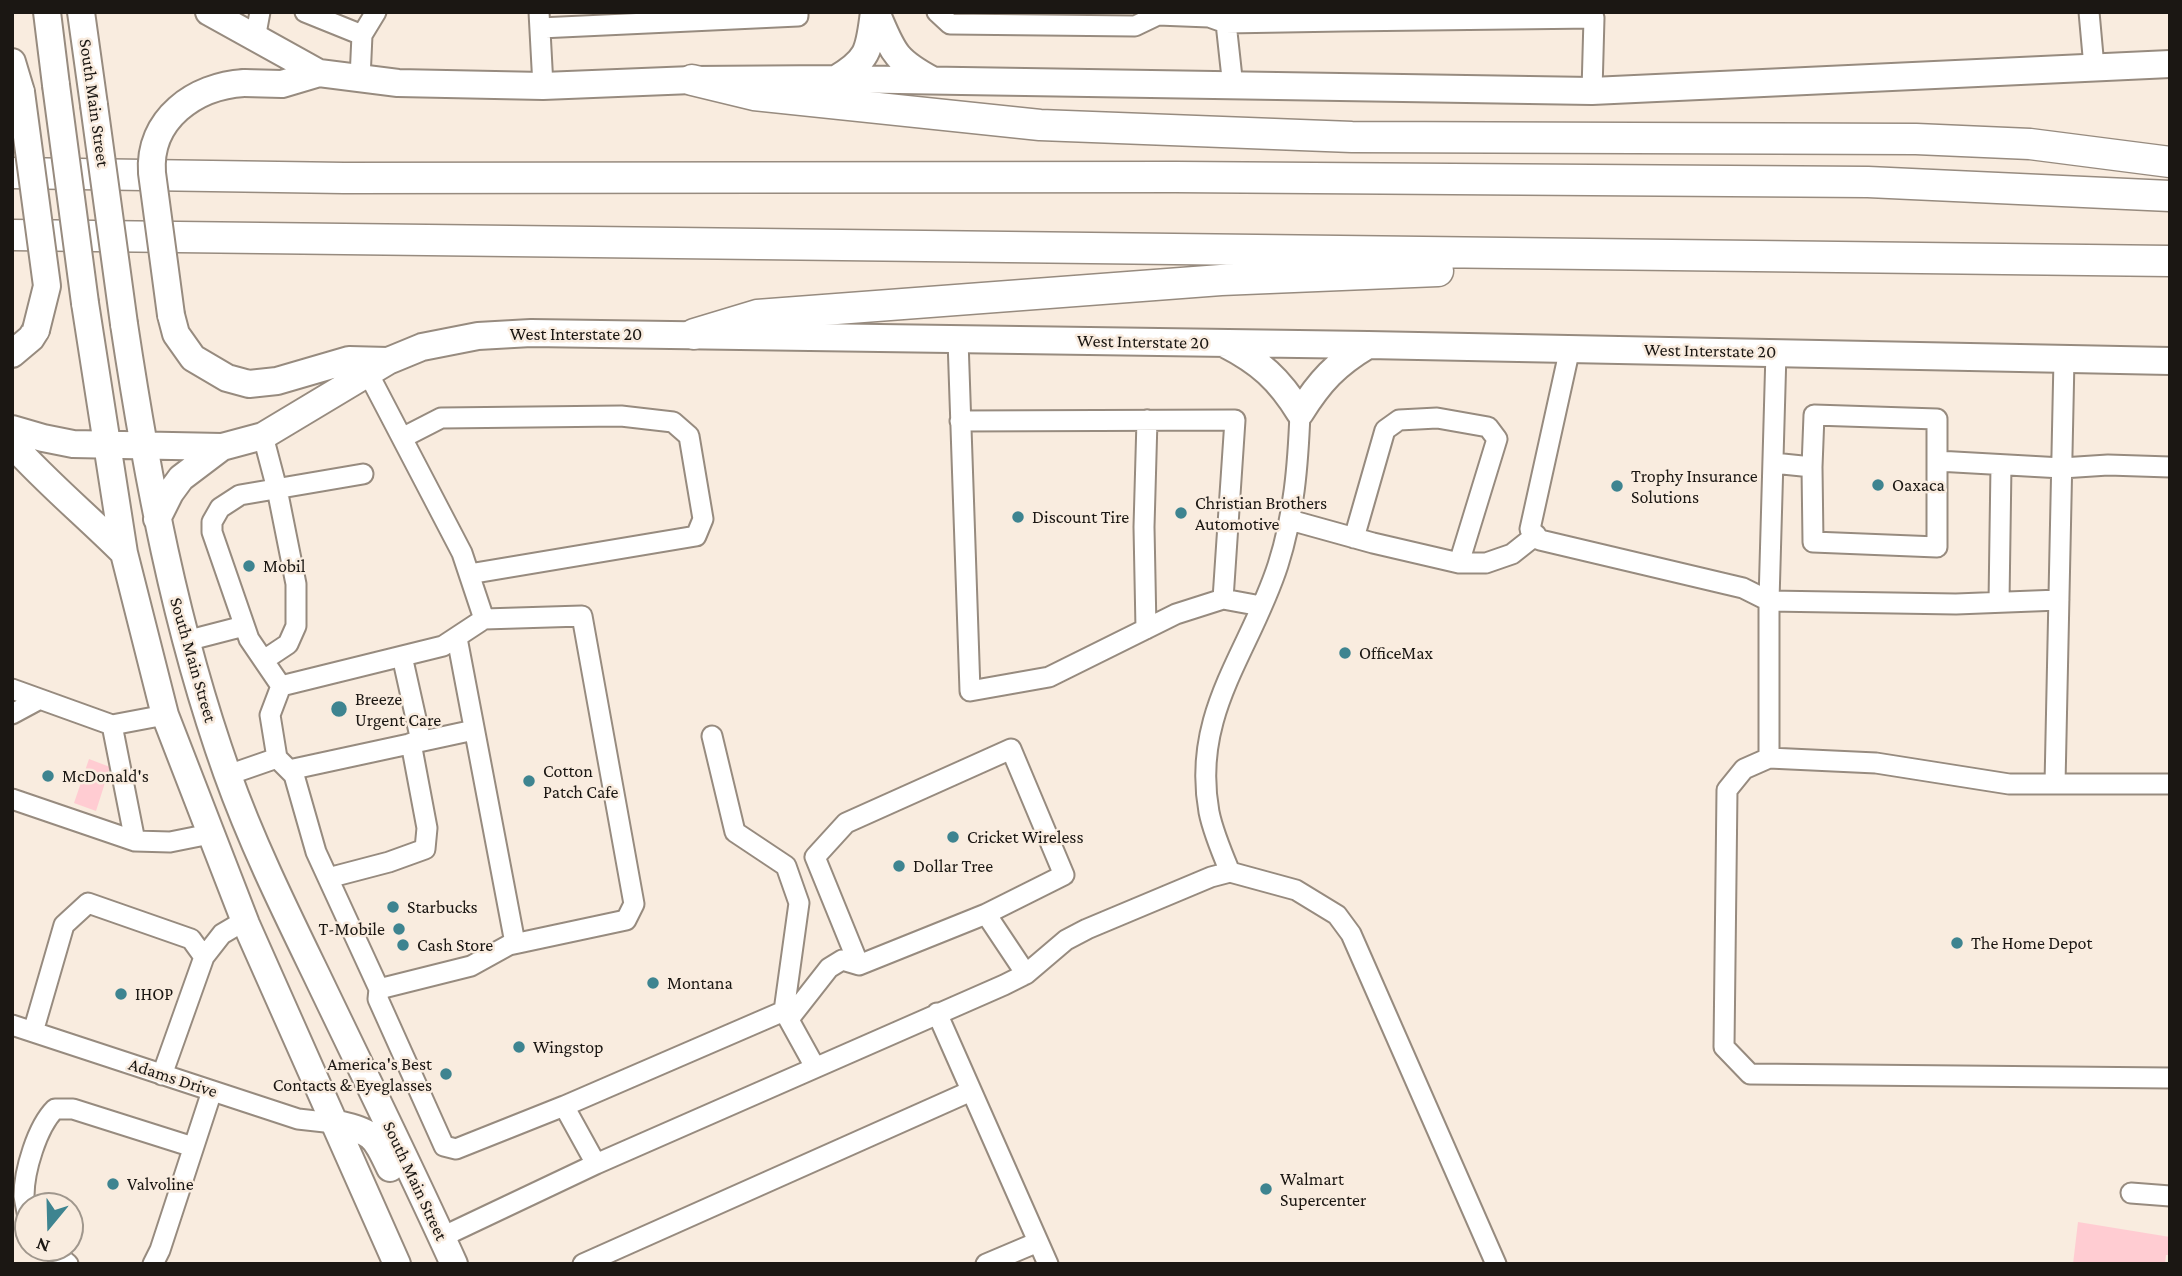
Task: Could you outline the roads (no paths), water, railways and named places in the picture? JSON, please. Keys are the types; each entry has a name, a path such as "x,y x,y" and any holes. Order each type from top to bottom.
{"highway":[{"path":"692,80 754,95 1040,125 1352,137 1916,139 2030,144 2170,162"},
{"path":"12,173 344,178 1175,177 1868,182 2170,197"},
{"path":"12,235 2170,261"},
{"path":"694,334 757,315 1040,292 1340,273 1510,271 1558,253"}],"main road":[{"name":"South Main Street","path":"47,12 88,323 124,553 165,715 244,921 397,1264"},
{"name":"South Main Street","path":"81,12 142,445 186,641 205,708 228,775 283,905 454,1264"},
{"path":"209,12 319,72 398,83 543,86 692,80 836,79 1592,91 2170,64"},
{"path":"836,79 863,59 868,48 875,12"},
{"path":"875,12 891,49 900,61 934,80"},
{"path":"12,62 21,92 47,286 36,330 31,338 12,354"},
{"path":"319,72 282,84 244,83 217,86 193,96 168,119 157,141 151,164 171,315 176,334 192,358 226,378 249,384 278,382 349,360 378,367"},
{"name":"West Interstate 20","path":"12,429 43,439 107,446 222,447 263,436 378,367 422,347 478,336 531,333 1570,348 2170,361"},
{"path":"1223,343 1252,358 1275,378 1300,413 1327,374 1343,359 1368,345"},
{"path":"12,444 40,475 124,553"},
{"path":"157,519 181,478 222,447"},
{"path":"334,1123 360,1130 376,1139 438,1264"}],"street":[{"path":"255,39 260,12"},
{"path":"305,12 362,35"},
{"path":"360,79 362,35 376,12"},
{"path":"543,86 540,20 798,16 798,12"},
{"path":"937,12 950,24 995,18 1135,26 1158,14 1226,18 1593,15 1592,91"},
{"path":"2089,12 2094,67"},
{"path":"1226,18 1233,87"},
{"path":"958,340 970,691 1049,677 1176,614 1223,598 1261,606"},
{"path":"1570,348 1530,529 1540,540 1743,588 1769,601 1956,604 2059,600"},
{"path":"1769,758 1769,601 1776,352"},
{"path":"2055,784 2064,359"},
{"path":"378,367 402,438 462,553 484,619"},
{"path":"1230,872 1209,814 1206,790 1208,738 1218,700 1277,568 1290,520 1297,470 1300,413"},
{"path":"1814,415 1937,419 1937,547 1813,542 1812,467 1814,415"},
{"path":"402,438 442,418 621,416 673,422 689,436 703,519 696,536 469,574"},
{"path":"1354,538 1385,430 1399,420 1437,418 1488,427 1497,439 1459,563"},
{"path":"1146,629 1144,527 1147,420"},
{"path":"960,421 1235,420 1223,598"},
{"path":"263,436 277,489 296,584 296,626 288,644 264,660"},
{"path":"1937,461 2062,468 2108,465 2170,467"},
{"path":"1773,463 1812,467"},
{"path":"1999,602 2001,465"},
{"path":"281,686 248,639 212,532 212,522 220,508 240,495 363,474"},
{"path":"1290,520 1459,563 1486,563 1513,554 1536,535"},
{"path":"281,686 443,646 484,619 582,616 634,904 626,919 515,943 471,965 379,989"},
{"path":"186,641 244,626"},
{"path":"457,638 515,943"},
{"path":"328,878 425,849 427,828 402,656"},
{"path":"281,686 270,715 283,764 294,775 316,852 379,989 378,999 444,1146 456,1149 787,1015 829,968 842,960 859,965 986,914 1064,874 1011,749 846,823 815,857 859,965"},
{"path":"14,692 112,725 165,715"},
{"path":"12,714 38,700"},
{"path":"112,725 135,841"},
{"path":"228,775 474,730"},
{"path":"712,736 735,832 786,866 799,903 787,1015 815,1067"},
{"path":"2170,784 2009,784 1876,762 1769,758 1744,769 1727,790 1725,813 1724,1047 1750,1074 2170,1078"},
{"path":"12,792 100,821 111,833"},
{"path":"12,799 135,841 170,842 211,834"},
{"path":"442,1237 596,1164 1026,974 1066,940 1087,929 1211,877 1230,872 1296,890 1337,915 1351,934 1496,1264"},
{"path":"33,1032 64,925 88,904 191,939 204,957"},
{"path":"986,914 1026,974"},
{"path":"162,1074 204,957 222,934 244,921"},
{"path":"937,1013 1048,1264"},
{"name":"Adams Drive","path":"12,1026 308,1121 334,1123"},
{"path":"153,1264 160,1250 212,1091"},
{"path":"583,1264 971,1091"},
{"path":"562,1107 564,1106 596,1164"},
{"path":"25,1192 33,1150 45,1119 55,1110 73,1109 192,1147"},
{"path":"2131,1193 2170,1196"},
{"path":"986,1264 1038,1242"}],"place":[{"name":"Oaxaca","path":"1878,485"},
{"name":"Trophy Insurance Solutions","path":"1617,486"},
{"name":"Christian Brothers Automotive","path":"1181,513"},
{"name":"Discount Tire","path":"1018,517"},
{"name":"Mobil","path":"249,566"},
{"name":"OfficeMax","path":"1345,653"},
{"name":"Breeze Urgent Care","path":"339,709"},
{"name":"McDonald's","path":"48,776"},
{"name":"Cotton Patch Cafe","path":"529,781"},
{"name":"Cricket Wireless","path":"953,837"},
{"name":"Dollar Tree","path":"899,866"},
{"name":"Starbucks","path":"393,907"},
{"name":"T-Mobile","path":"399,929"},
{"name":"The Home Depot","path":"1957,943"},
{"name":"Cash Store","path":"403,945"},
{"name":"Montana","path":"653,983"},
{"name":"IHOP","path":"121,994"},
{"name":"Wingstop","path":"519,1047"},
{"name":"America's Best Contacts & Eyeglasses","path":"446,1074"},
{"name":"Valvoline","path":"113,1184"},
{"name":"Walmart Supercenter","path":"1266,1189"}]}
